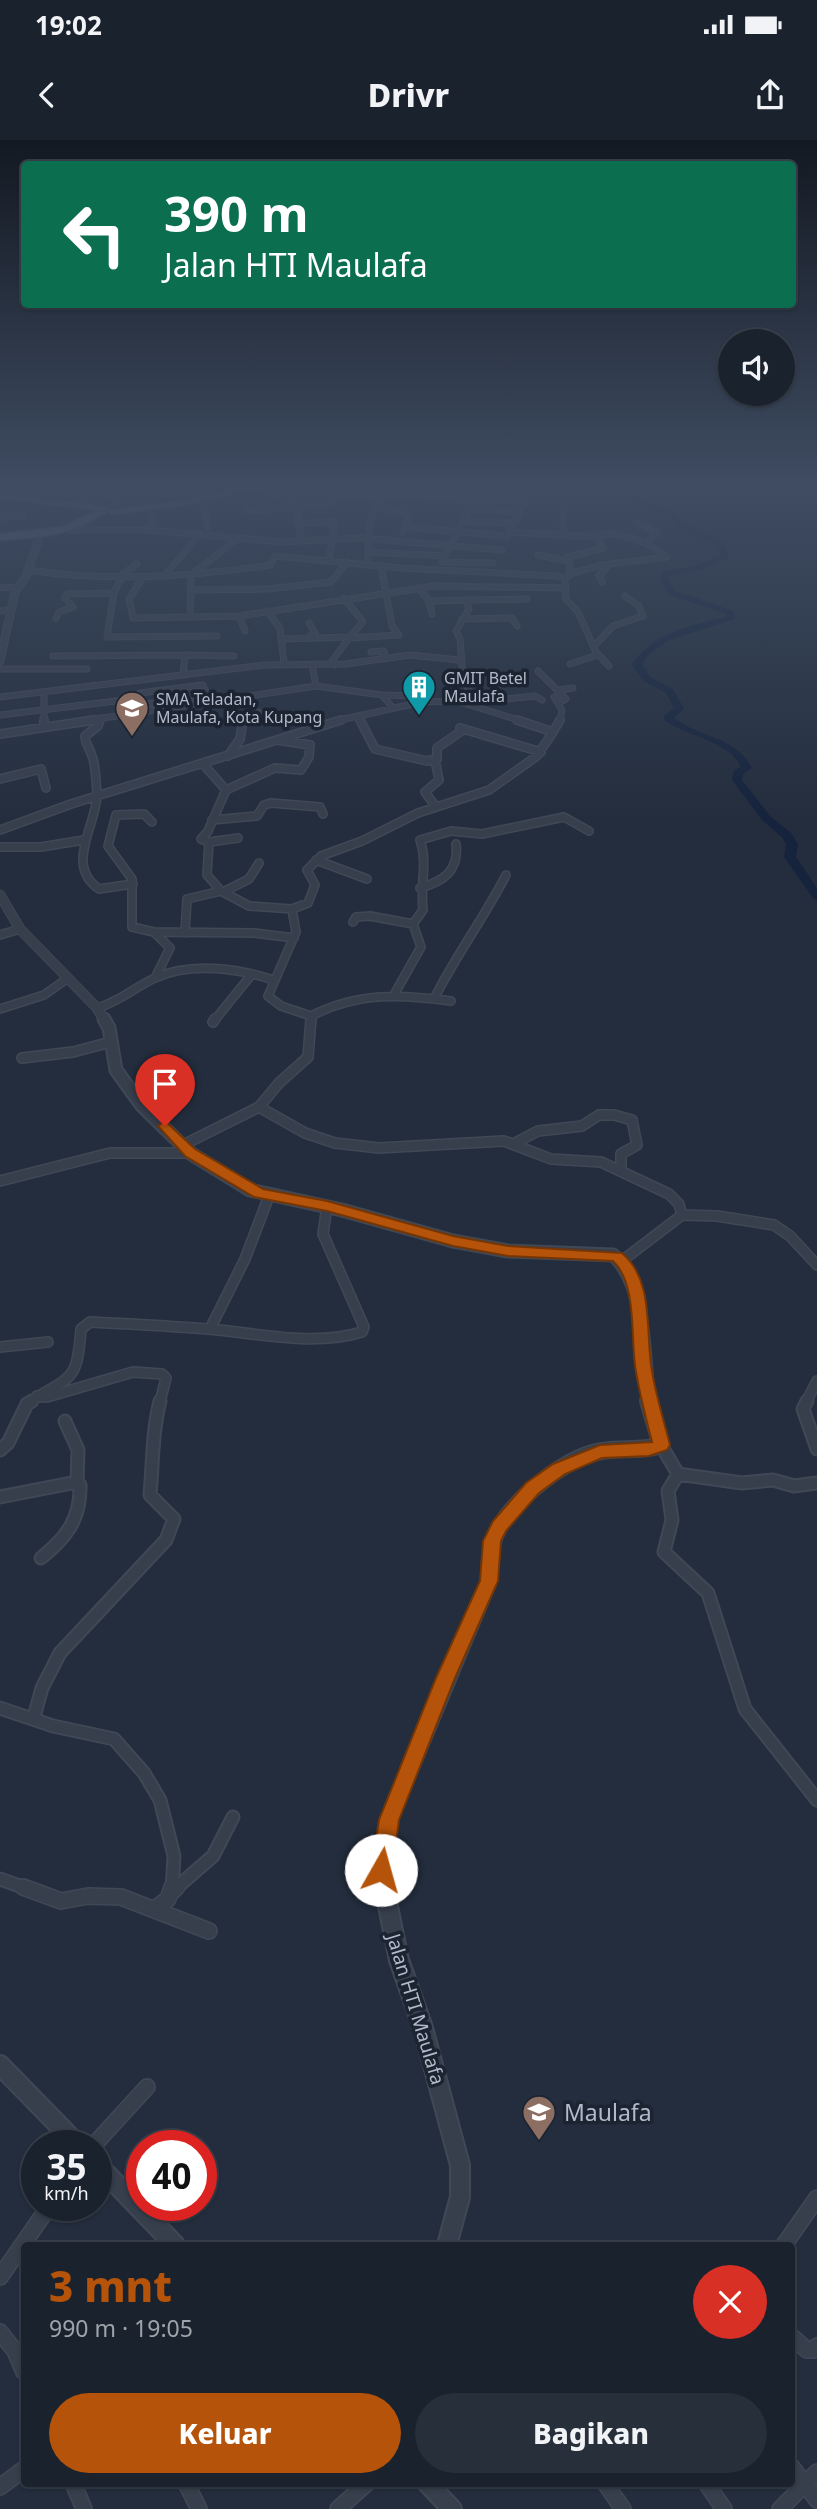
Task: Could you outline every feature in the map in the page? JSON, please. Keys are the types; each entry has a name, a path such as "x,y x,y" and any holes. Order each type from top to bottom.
{"street":[{"path":"0,659 15,597"},
{"path":"56,618 59,612 73,607 66,597"},
{"path":"113,597 107,637 217,636"},
{"path":"131,597 133,618 201,618 240,616 357,597"},
{"path":"190,617 191,597"},
{"path":"281,639 310,636 373,639 399,635 392,626 387,597"},
{"path":"426,597 432,614"},
{"path":"460,597 469,609 456,631 460,639 460,660 463,680 475,702 482,708 553,732"},
{"path":"566,597 577,611 598,655 609,666"},
{"path":"595,645 613,626 643,616 639,606 626,597"},
{"path":"335,664 332,660 363,622 345,598"},
{"path":"510,599 512,618 517,626"},
{"path":"429,601 527,599"},
{"path":"0,611 10,610"},
{"path":"267,611 276,619 284,664"},
{"path":"240,616 245,631"},
{"path":"201,618 204,638"},
{"path":"462,619 501,622 512,618"},
{"path":"309,623 315,633 310,636"},
{"path":"371,652 384,651 385,656 381,659"},
{"path":"183,675 185,655"},
{"path":"0,697 284,664 335,664 410,655 460,660"},
{"path":"570,664 598,655"},
{"path":"53,656 234,656"},
{"path":"312,665 316,686"},
{"path":"0,669 87,669"},
{"path":"209,842 207,875 222,892 249,906 292,909 304,906 315,885 307,867 316,860 436,807 489,790 541,752 561,720 561,702 566,700 544,682 538,671"},
{"path":"139,681 140,713"},
{"path":"0,715 141,698 203,685 207,695 141,698"},
{"path":"0,734 275,690 316,686 382,695 415,696 424,702"},
{"path":"556,693 573,688"},
{"path":"44,693 44,727"},
{"path":"382,695 393,708"},
{"path":"1,829 315,725 424,702 475,702 535,696 542,700"},
{"path":"228,756 240,738 243,717 259,712"},
{"path":"358,716 378,750 435,760"},
{"path":"100,718 99,726 85,736 85,742 92,752 97,797 84,840 85,873 91,884 102,889 133,884"},
{"path":"436,807 425,792 439,780 435,760 437,748 461,729 541,752"},
{"path":"238,838 209,842 201,839 226,790 275,768 301,770 309,757 309,744 274,740"},
{"path":"203,764 226,790"},
{"path":"0,779 41,769 46,788"},
{"path":"212,820 257,816 264,805 271,803 320,807 323,814"},
{"path":"152,822 144,814 115,816 108,846 120,860 133,884 131,924 134,928 154,932 254,933 294,938"},
{"path":"413,924 423,911 420,888 426,856 419,843 422,839 452,831 482,834 509,830 560,818 568,818 589,831"},
{"path":"90,825 113,825"},
{"path":"0,847 41,847 84,840"},
{"path":"420,888 441,881 456,866 459,858 456,844"},
{"path":"316,860 367,879"},
{"path":"185,933 187,900 222,892 249,878 259,863"},
{"path":"434,999 453,960 491,905 506,875"},
{"path":"0,895 20,929 97,1009 109,1028 114,1065 128,1089 187,1149 250,1190 327,1206 453,1241 508,1251 613,1255 623,1260 639,1306 643,1370 661,1445 678,1475"},
{"path":"292,909 296,922 294,938 273,981 269,998 311,1016 333,1005 370,994 395,993 451,1002"},
{"path":"353,922 356,917 367,914 391,923 413,924"},
{"path":"395,993 421,947 413,924"},
{"path":"0,935 20,929"},
{"path":"154,932 170,948 155,978"},
{"path":"97,1009 127,998 165,974 197,970 253,974 273,981"},
{"path":"213,1022 253,974"},
{"path":"0,1009 44,995 68,978"},
{"path":"0,1181 110,1153 187,1149 259,1107 279,1083 309,1057 311,1016"},
{"path":"22,1058 81,1050 111,1042"},
{"path":"259,1107 305,1133 354,1146 379,1149 491,1140 515,1143 551,1159 601,1163 621,1169 669,1194 679,1205 682,1215"},
{"path":"515,1143 522,1135 532,1131 581,1126 598,1115 625,1116 632,1120 637,1145 621,1154 621,1169"},
{"path":"210,1329 245,1259 269,1196"},
{"path":"0,1450 8,1443 27,1404 68,1378 78,1367 81,1329 90,1322 210,1329 277,1337 345,1337 362,1332 364,1327 358,1307 323,1234 327,1206"},
{"path":"623,1260 682,1215 732,1217 774,1226 790,1236 817,1265"},
{"path":"0,1347 48,1342"},
{"path":"34,1717 42,1688 60,1653 166,1540 174,1519 153,1501 150,1495 154,1451 152,1434 166,1378 162,1374 133,1372 47,1397 36,1396"},
{"path":"817,1381 803,1409 817,1449"},
{"path":"41,1558 72,1531 80,1504 80,1485 77,1482 80,1466 78,1449 65,1421"},
{"name":"Jalan HTI Maulafa","path":"448,2242 460,2197 460,2165 423,2028 399,1960 388,1916 381,1870 389,1820 446,1678 489,1581 492,1541 499,1527 533,1488 559,1469 600,1451 649,1449 661,1445"},
{"path":"678,1475 742,1483 773,1480 794,1486 817,1483"},
{"path":"678,1475 668,1492 673,1520 664,1542 664,1552 710,1597 745,1709 817,1800"},
{"path":"0,1497 77,1482"},
{"path":"0,1708 34,1717 53,1726 114,1739 144,1773 160,1800 174,1856 170,1893"},
{"path":"155,1909 213,1856 233,1817"},
{"path":"0,1879 61,1901 108,1895 155,1909 209,1931"},
{"path":"0,2065 62,2130"},
{"path":"108,2130 147,2087"},
{"path":"112,2180 172,2242"},
{"path":"786,2242 817,2198"},
{"path":"24,2242 39,2221"},
{"path":"0,2277 21,2247"},
{"path":"0,2332 15,2351 21,2365"},
{"path":"795,2340 807,2350 814,2350 817,2346"},
{"path":"0,2487 21,2471"},
{"path":"795,2471 817,2500"},
{"path":"780,2509 817,2472"},
{"path":"75,2487 84,2509"},
{"path":"188,2487 199,2509"},
{"path":"338,2509 363,2487"},
{"path":"431,2487 452,2509"},
{"path":"608,2487 623,2509"},
{"path":"709,2487 724,2509"}],"waterway":[{"path":"683,597 731,613 730,619 678,632 655,645 637,664 646,679 670,691 679,709 668,718 688,731 723,744 742,758 747,768 738,772 737,780 766,818 787,835 792,844 790,857 817,896"}],"place":[{"name":"GMIT Betel Maulafa","path":"419,717"},
{"name":"SMA Teladan, Maulafa, Kota Kupang","path":"132,738"},
{"name":"Maulafa","path":"539,2142"}],"route":[{"path":"165,1126 190,1153 259,1193 327,1206 453,1241 508,1251 544,1255 617,1256 626,1265 639,1306 643,1370 661,1445 649,1449 600,1451 559,1469 544,1478 523,1497 499,1527 492,1541 489,1581 446,1678 389,1820 383,1844 381,1870"}]}
